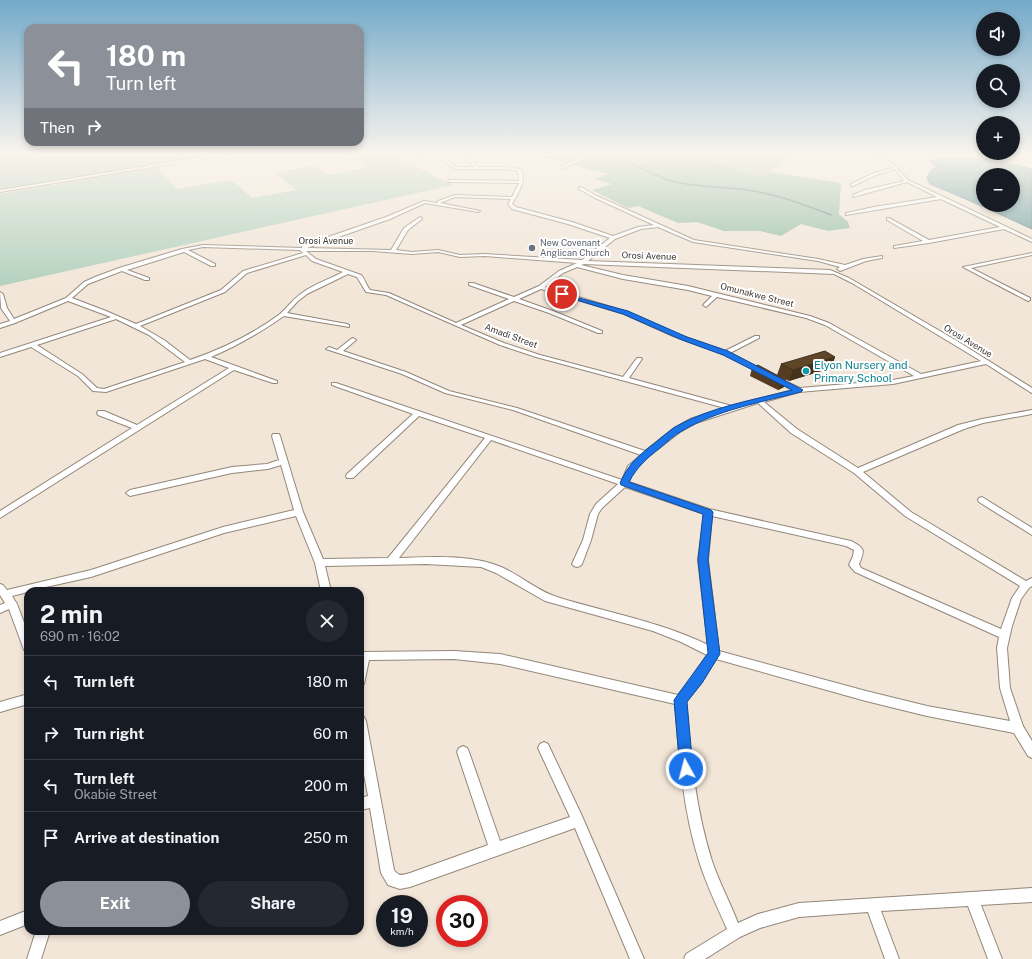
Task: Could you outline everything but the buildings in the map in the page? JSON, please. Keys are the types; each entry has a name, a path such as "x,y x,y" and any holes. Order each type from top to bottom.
{"street":[{"path":"439,202 445,200"},
{"path":"512,200 510,204 517,209 570,223 612,238"},
{"path":"602,200 658,226 702,243 818,260 845,268"},
{"path":"848,214 874,208 928,200"},
{"path":"944,200 1032,241"},
{"path":"135,326 223,291 230,287 237,276 245,272 388,218 425,202 433,202 478,211"},
{"path":"393,251 406,229 420,218"},
{"path":"890,219 929,242"},
{"path":"456,325 541,287 561,272 583,262 612,238 640,228 658,226"},
{"path":"896,247 1004,228"},
{"name":"Orosi Avenue","path":"0,326 13,322 68,298 86,283 120,269 184,250 203,246 234,246 301,251 393,251 412,253 438,251 460,256 485,255 583,262 834,273 987,362 1032,391"},
{"path":"184,250 212,265"},
{"name":"Amadi Street","path":"301,251 314,260 362,279 364,286 368,291 387,294 456,325 538,356 732,408"},
{"path":"1028,299 966,267 1032,254"},
{"path":"834,273 880,257"},
{"name":"Omunakwe Street","path":"576,265 623,277 688,288 818,320 921,377"},
{"path":"120,269 147,279"},
{"path":"33,344 80,375 95,390 104,391 205,357 258,331 283,314 305,293 347,272"},
{"path":"471,284 600,332"},
{"path":"541,287 626,313 684,338 725,353 766,373"},
{"path":"0,294 4,308 13,322"},
{"path":"706,305 716,295"},
{"path":"68,298 116,316 162,340 189,362"},
{"path":"283,314 347,326"},
{"path":"0,355 116,316"},
{"path":"725,353 757,337"},
{"path":"339,352 353,340"},
{"path":"329,349 404,373 447,392 515,409 646,454"},
{"path":"205,357 275,382"},
{"path":"625,379 639,360"},
{"path":"577,564 587,540 594,514 599,506 617,491 624,483 631,468 646,454 677,430 693,421 758,400 799,390 892,382 987,362"},
{"path":"0,514 234,367"},
{"path":"773,377 799,390"},
{"path":"334,384 708,512 848,542 858,548 858,556 854,565 858,570 1005,635"},
{"path":"758,400 794,430 857,471 908,514 1029,584 1017,598 1002,648 1005,688 1032,752"},
{"path":"857,471 961,427 1032,412"},
{"path":"101,413 138,428"},
{"path":"350,476 418,413"},
{"path":"276,436 299,512 320,563 325,587"},
{"path":"391,561 489,438"},
{"path":"130,493 232,470 268,466 284,461"},
{"path":"982,500 1032,532"},
{"path":"24,636 12,604 2,591 91,572 222,530 299,512"},
{"path":"708,512 703,560 714,654 698,679 680,700 684,757 703,854 735,932"},
{"path":"320,563 391,561 481,564 518,580 532,590 549,598 675,634 714,654 851,692 927,711 1024,732"},
{"path":"0,609 12,604"},
{"path":"364,656 454,655 500,659 680,700"},
{"path":"0,707 24,700"},
{"path":"364,742 388,873 393,880 400,882 410,880 578,820"},
{"path":"544,748 578,820 637,959"},
{"path":"463,752 496,850"},
{"path":"364,803 375,800"},
{"path":"690,959 735,932 758,921 799,910 1032,895"},
{"path":"972,899 995,959"},
{"path":"872,905 892,959"},
{"path":"0,928 24,919"},
{"path":"34,959 43,935"}],"green space":[{"path":"0,200 387,200 0,286"},
{"path":"612,200 840,200 839,214 848,222 850,228 828,231 801,224 781,236 760,231 724,231 697,222 678,223 638,206 628,208"}],"water":[{"path":"968,200 976,200 976,203 969,200"},
{"path":"1020,200 1032,200 1032,229 995,212 1020,212"}],"waterway":[{"path":"789,200 831,215"}],"place":[{"name":"New Covenant Anglican Church","path":"532,248"},
{"name":"Elyon Nursery and Primary School","path":"806,371"}],"route":[{"path":"562,294 637,317 663,330 725,353 799,390 758,400 693,421 677,430 646,454 631,468 624,483 708,512 703,560 714,654 698,679 680,700 686,769"}]}
